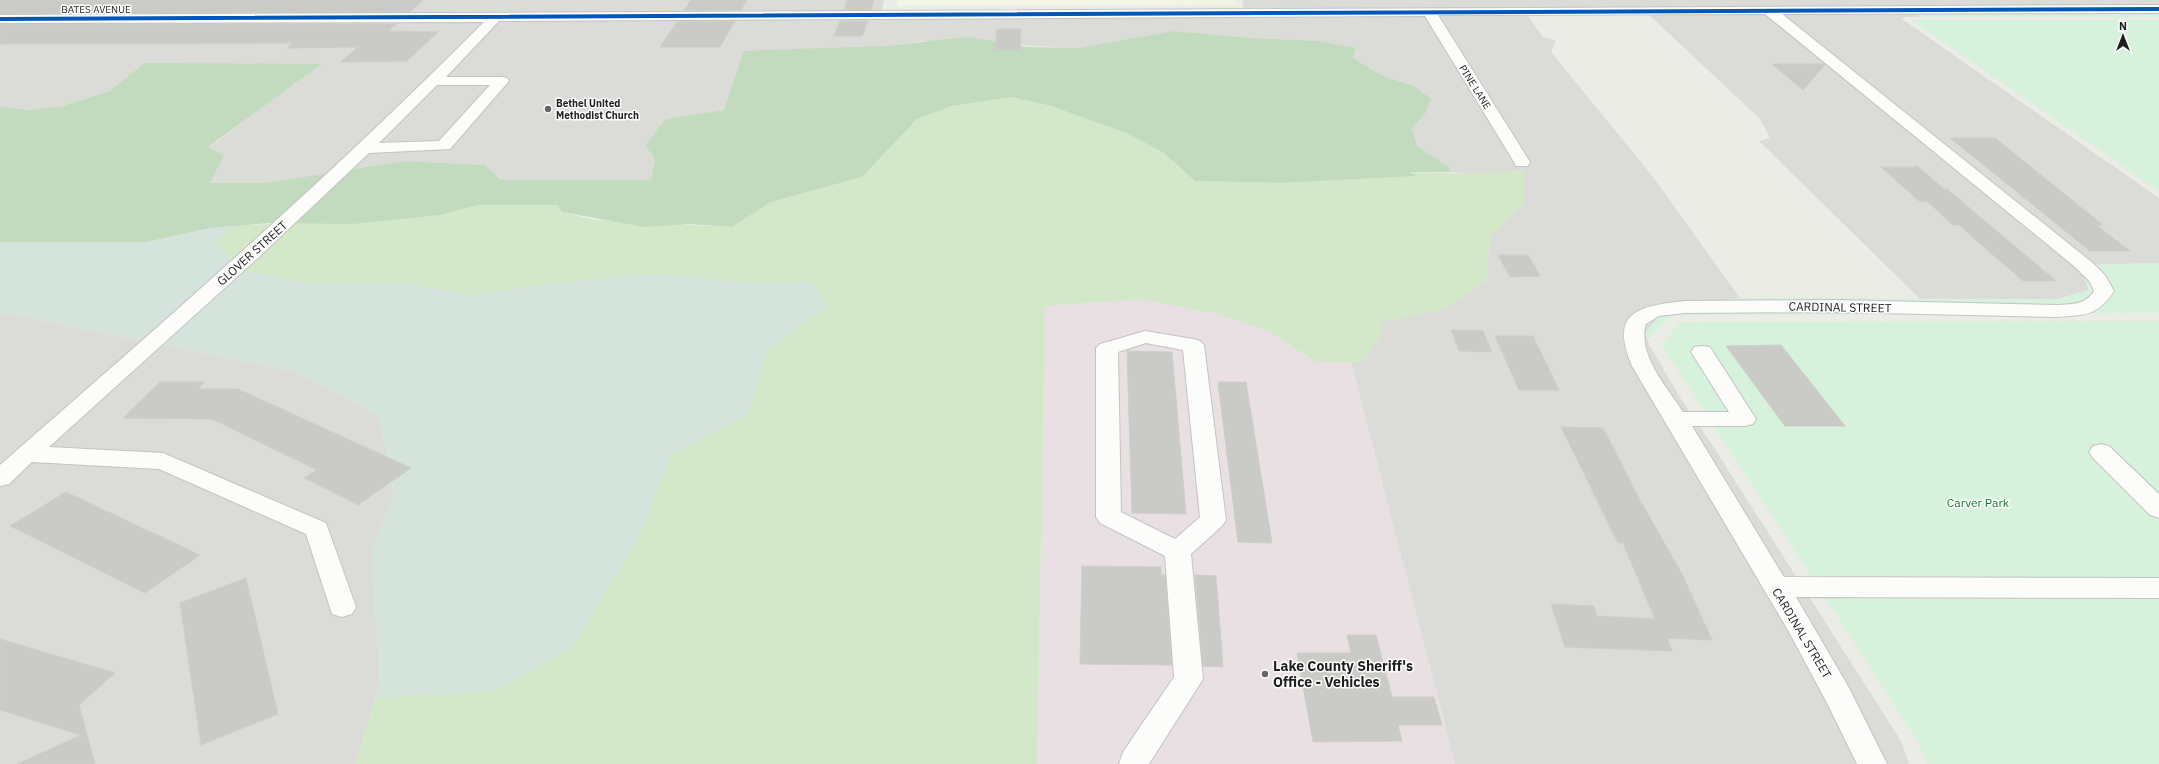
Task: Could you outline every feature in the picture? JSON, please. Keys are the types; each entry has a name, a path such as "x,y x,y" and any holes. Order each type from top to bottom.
{"street":[{"path":"647,17 660,0"},
{"path":"1901,0 1915,9"},
{"path":"921,15 924,2"},
{"name":"BATES AVENUE","path":"0,19 921,15 1157,7 1429,11 2159,9"},
{"name":"CARDINAL STREET","path":"1769,10 2064,248 2092,273 2103,285 2104,291 2098,303 2088,308 2057,311 1835,306 1693,307 1663,309 1646,314 1638,320 1634,330 1636,349 1651,383 1676,419 1852,718 1872,764"},
{"name":"PINE LANE","path":"1429,11 1522,162"},
{"name":"GLOVER STREET","path":"0,478 279,230 434,81 495,18"},
{"path":"365,148 444,146 502,81 434,81"},
{"path":"1145,338 1193,345 1213,520 1178,551 1109,517 1107,348 1145,338"},
{"path":"1676,419 1745,419 1702,352"},
{"path":"2101,452 2159,509"},
{"path":"27,454 163,461 317,529 342,607"},
{"path":"1134,764 1134,761 1190,679 1178,551"},
{"path":"1775,586 2159,588"}],"shaded area":[{"path":"0,0 884,0 882,10 1011,11 0,15"},
{"path":"898,0 1235,0 1237,5 896,6"},
{"path":"1242,0 2159,0 2159,5 1208,9 1242,8 1244,6"},
{"path":"1915,13 1921,17 1904,17 1902,19 2159,198 2159,263 2079,265 2089,290 2057,299 1920,299 1759,141 1770,138 1760,119 1648,14 1602,14"},
{"path":"1527,15 1543,37 1556,40 1551,52 1650,173 1740,298 1666,308 1645,333 1649,344 1681,399 1711,443 1901,741 1909,764 1455,764 1351,362 1362,362 1381,335 1381,322 1442,310 1486,280 1490,237 1523,203 1523,171 1473,174 1451,172 1449,167 1417,146 1412,128 1425,114 1414,86 1383,76 1353,58 1356,48 1319,41 1252,38 1173,31 1079,48 923,41 884,46 724,110 665,119 645,147 655,159 652,180 501,180 485,165 404,161 265,183 210,183 224,156 208,148 240,124 144,63 110,91 63,106 28,110 0,106 0,23"},
{"path":"233,226 214,243 242,270 311,284 411,284 470,295 557,283 660,274 749,283 812,282 828,309 820,309 768,350 747,415 671,455 637,541 572,648 493,691 376,698 380,685 372,551 394,495 379,416 295,372 0,312 0,242 147,242 211,228"},
{"path":"1140,299 1217,314 1270,332 1316,362 1351,362 1455,764 1037,764 1045,306"},
{"path":"0,312 295,372 379,416 394,495 372,551 380,685 355,764 0,764"}],"green space":[{"path":"2159,12 2159,17 1921,17 1915,13"},
{"path":"1911,20 2159,20 2159,191"},
{"path":"1173,31 1252,38 1319,41 1356,48 1353,58 1383,76 1414,86 1431,99 1425,114 1412,128 1417,146 1449,167 1451,172 1409,172 1416,176 1282,183 1195,181 1164,153 1127,133 1051,106 1011,97 952,106 917,119 862,177 771,202 732,227 689,224 644,227 562,212 558,205 478,205 440,215 352,224 270,223 211,228 147,242 0,242 0,106 28,110 63,106 110,91 144,63 321,64 208,147 224,156 210,183 265,183 404,161 485,165 501,180 651,180 655,159 645,146 665,119 724,110 744,51 884,46 968,37 1026,47 1079,48"},
{"path":"1011,97 1070,112 1127,133 1163,152 1195,181 1282,183 1415,176 1407,172 1473,174 1524,171 1523,203 1490,237 1486,280 1442,310 1381,322 1381,335 1362,362 1316,362 1270,332 1217,314 1140,299 1045,306 1037,764 355,764 376,698 493,691 637,541 671,455 747,415 768,350 820,309 827,309 812,282 749,283 660,274 557,283 470,295 411,284 311,284 242,270 214,243 233,226 440,215 478,205 558,205 562,212 595,220 732,227 771,202 862,177 917,119 952,106"},
{"path":"2159,263 2159,313 1676,315 1669,317 1649,339 1645,333 1666,308 1740,298 2057,299 2089,290 2079,265"},
{"name":"Carver Park","path":"2159,321 2159,764 1927,764 1919,743 1661,344 1681,322"}],"building":[{"path":"0,0 423,0 410,12 0,14"},
{"path":"691,0 747,0 741,10 684,10"},
{"path":"848,0 874,0 871,9 844,10"},
{"path":"735,21 720,47 660,47 677,22"},
{"path":"840,21 868,21 862,36 834,36"},
{"path":"0,24 397,24 388,31 438,32 407,61 340,62 358,47 287,48 293,43 0,44"},
{"path":"997,29 1021,29 1020,50 995,50"},
{"path":"1772,64 1824,64 1825,65 1803,90"},
{"path":"1950,138 1995,138 2103,225 2096,225 2130,251 2090,251"},
{"path":"1916,165 1945,190 1946,188 2056,281 2023,281 1959,225 1953,225 1928,202 1919,201 1881,167 1914,167"},
{"path":"1498,255 1528,255 1540,276 1510,277"},
{"path":"1451,330 1483,331 1492,352 1459,351"},
{"path":"1495,336 1533,336 1559,390 1519,390"},
{"path":"1781,345 1845,426 1785,426 1726,346"},
{"path":"1127,351 1172,352 1186,514 1132,513"},
{"path":"160,382 204,382 198,389 238,389 411,468 358,505 304,478 317,470 212,419 123,418"},
{"path":"1218,382 1246,382 1272,543 1238,542"},
{"path":"1561,427 1603,428 1641,502 1682,574 1712,640 1667,638 1672,651 1565,647 1551,604 1594,606 1597,616 1655,619 1623,543 1618,543"},
{"path":"66,492 200,555 145,593 10,526"},
{"path":"1082,566 1161,567 1161,575 1165,575 1172,665 1080,664"},
{"path":"1195,575 1216,576 1223,667 1203,666"},
{"path":"246,578 278,714 201,745 180,603"},
{"path":"1347,635 1376,635 1392,697 1434,697 1442,725 1398,725 1402,741 1313,742 1297,653 1351,653"},
{"path":"0,639 115,673 79,705 95,764 17,764 81,735 0,710"}],"cycle path":[{"path":"0,19 647,17 1649,10 2159,9"}],"place":[{"name":"Bethel United Methodist Church","path":"548,109"},
{"name":"Lake County Sheriff's Office - Vehicles","path":"1265,674"}]}
